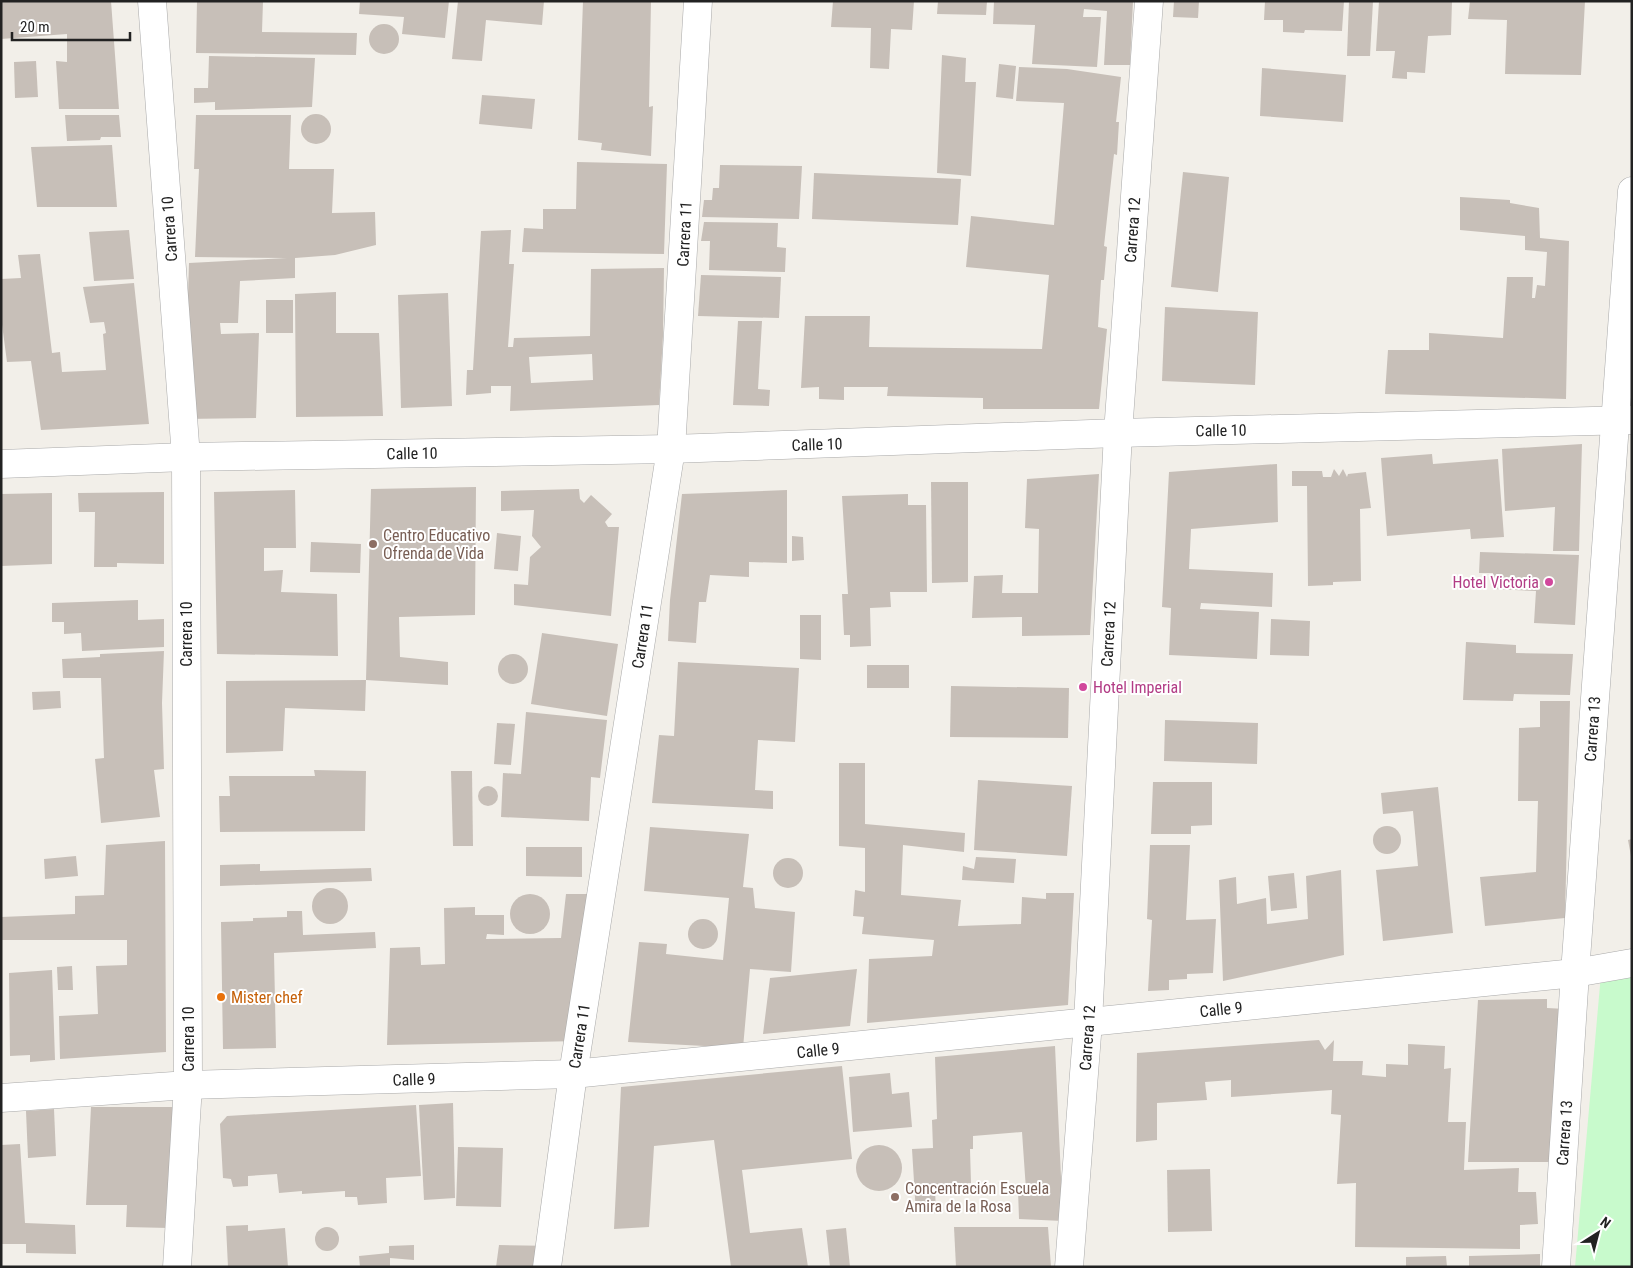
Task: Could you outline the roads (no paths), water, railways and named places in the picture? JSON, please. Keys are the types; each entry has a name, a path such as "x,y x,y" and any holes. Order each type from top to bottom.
{"street":[{"name":"Carrera 10","path":"152,1 186,457 188,1085 177,1267"},
{"name":"Carrera 11","path":"547,1267 573,1074 671,449 698,1"},
{"name":"Carrera 12","path":"1069,1267 1088,1022 1118,432 1149,1"},
{"name":"Carrera 13","path":"1556,1267 1575,973 1623,421 1632,191"},
{"name":"Calle 10","path":"1,464 186,457 671,449 1118,432 1623,421"},
{"name":"Calle 9","path":"1,1098 188,1085 573,1074 1575,973 1632,963"}],"place":[{"name":"Centro Educativo Ofrenda de Vida","path":"373,544"},
{"name":"Hotel Victoria","path":"1549,582"},
{"name":"Hotel Imperial","path":"1083,687"},
{"name":"Mister chef","path":"221,997"},
{"name":"Concentración Escuela Amira de la Rosa","path":"895,1197"}]}
